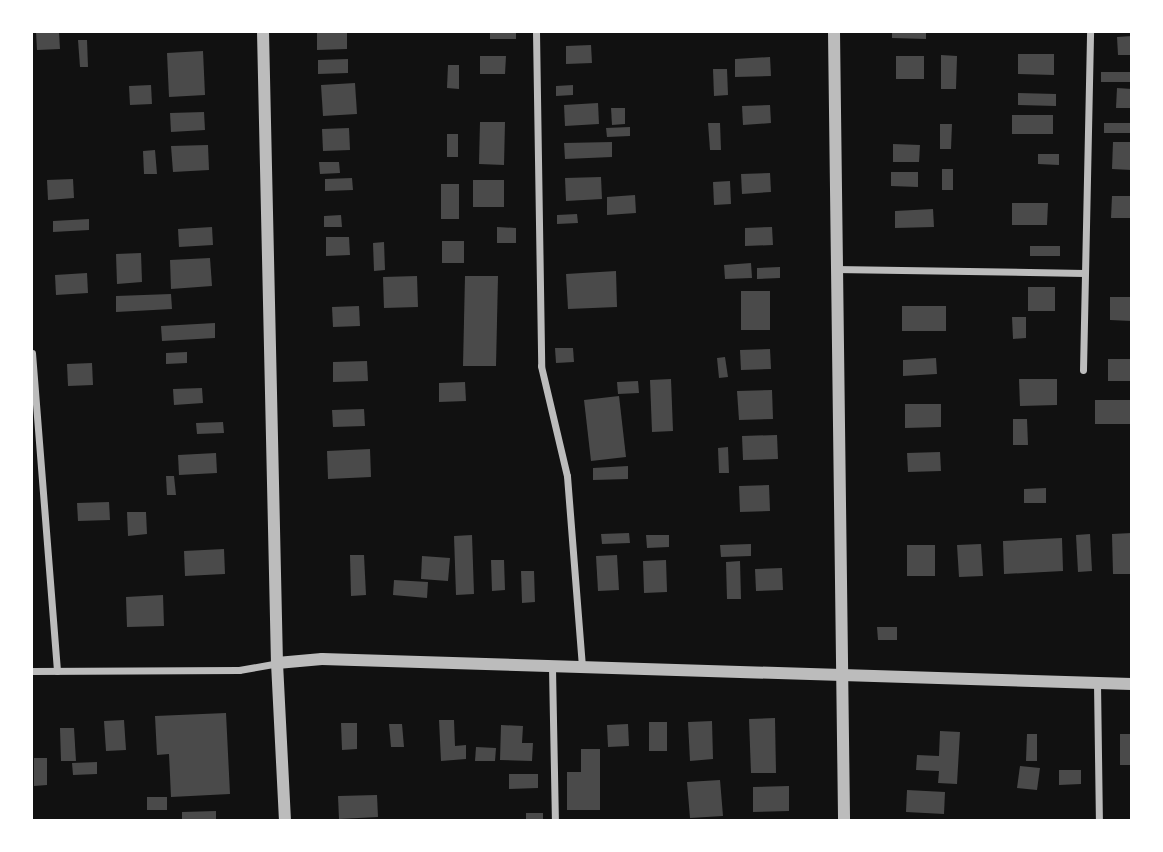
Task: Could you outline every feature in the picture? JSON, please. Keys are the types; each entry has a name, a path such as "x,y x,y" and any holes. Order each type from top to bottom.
{"street":[{"path":"263,32 277,663 285,821"},
{"path":"537,32 541,366 567,476 582,669"},
{"path":"834,32 834,269 844,821"},
{"path":"1083,370 1090,32"},
{"path":"834,269 1084,273"},
{"path":"32,353 57,671"},
{"path":"32,671 239,670 322,659 1132,684"},
{"path":"552,668 555,821"},
{"path":"1097,683 1099,821"}],"building":[{"path":"36,32 59,32 60,49 37,50"},
{"path":"317,32 347,32 347,49 317,50"},
{"path":"490,32 516,32 516,39 490,39"},
{"path":"892,32 926,32 926,39 892,38"},
{"path":"1132,36 1132,55 1118,55 1117,37"},
{"path":"78,40 87,40 88,67 80,67"},
{"path":"591,45 592,63 566,64 566,46"},
{"path":"203,51 205,95 169,97 167,53"},
{"path":"1018,54 1054,54 1054,75 1018,74"},
{"path":"941,55 957,56 956,89 941,89"},
{"path":"480,56 506,56 505,74 480,74"},
{"path":"896,56 924,56 924,79 896,79"},
{"path":"770,57 771,76 735,77 735,59"},
{"path":"348,59 348,73 318,74 318,60"},
{"path":"448,65 459,65 459,89 447,88"},
{"path":"713,69 727,69 728,95 714,96"},
{"path":"1101,72 1132,72 1132,82 1101,82"},
{"path":"355,83 357,114 323,116 321,85"},
{"path":"151,85 152,104 130,105 129,86"},
{"path":"573,85 573,95 556,96 556,86"},
{"path":"1117,88 1132,89 1132,108 1116,108"},
{"path":"1018,93 1056,94 1056,106 1018,105"},
{"path":"598,103 599,124 565,126 564,105"},
{"path":"770,105 771,123 743,125 742,106"},
{"path":"611,108 625,108 625,124 612,125"},
{"path":"204,112 205,130 171,132 170,113"},
{"path":"1012,115 1053,115 1053,134 1012,134"},
{"path":"480,122 505,122 504,165 479,164"},
{"path":"708,123 720,123 721,150 710,150"},
{"path":"1104,123 1132,123 1132,133 1104,133"},
{"path":"940,124 952,124 951,149 940,149"},
{"path":"630,127 630,136 607,137 606,128"},
{"path":"349,128 350,150 323,151 322,129"},
{"path":"447,134 458,134 458,157 447,157"},
{"path":"612,142 612,157 565,159 564,143"},
{"path":"1113,142 1132,142 1132,170 1112,169"},
{"path":"893,144 920,145 919,162 893,162"},
{"path":"208,145 209,170 173,172 171,146"},
{"path":"155,150 157,174 144,174 143,151"},
{"path":"1038,154 1059,154 1059,165 1038,164"},
{"path":"319,162 339,162 340,173 320,174"},
{"path":"942,169 953,169 953,190 942,190"},
{"path":"891,172 918,172 918,187 891,186"},
{"path":"770,173 771,192 742,194 741,174"},
{"path":"601,177 602,199 566,201 565,178"},
{"path":"352,178 353,190 325,191 325,179"},
{"path":"73,179 74,198 48,200 47,180"},
{"path":"473,180 504,180 504,207 473,207"},
{"path":"730,181 731,204 714,205 713,182"},
{"path":"441,184 459,184 459,219 441,219"},
{"path":"635,195 636,213 607,215 607,197"},
{"path":"1112,196 1132,196 1132,218 1111,218"},
{"path":"1012,203 1048,203 1047,225 1012,225"},
{"path":"933,209 934,227 895,228 895,211"},
{"path":"577,214 578,223 557,224 557,215"},
{"path":"341,215 342,227 324,227 324,216"},
{"path":"89,219 89,230 53,232 53,221"},
{"path":"212,227 213,245 179,247 178,229"},
{"path":"497,227 516,228 516,243 497,243"},
{"path":"772,227 773,245 745,246 745,228"},
{"path":"326,237 349,237 350,255 326,256"},
{"path":"442,241 464,241 464,263 442,263"},
{"path":"384,242 385,270 374,271 373,243"},
{"path":"1030,246 1060,246 1060,256 1030,256"},
{"path":"141,253 142,282 117,284 116,254"},
{"path":"210,258 212,286 171,289 170,260"},
{"path":"751,263 752,278 725,279 724,265"},
{"path":"780,267 780,278 757,279 757,268"},
{"path":"616,271 617,307 568,309 566,274"},
{"path":"87,273 88,293 56,295 55,275"},
{"path":"417,276 418,307 384,308 383,277"},
{"path":"465,276 498,276 496,366 463,366"},
{"path":"1028,287 1055,287 1055,311 1028,311"},
{"path":"741,291 770,291 770,330 741,330"},
{"path":"171,294 172,309 116,312 116,296"},
{"path":"1110,297 1132,297 1132,321 1110,320"},
{"path":"359,306 360,326 333,327 332,307"},
{"path":"902,306 946,306 946,331 902,331"},
{"path":"1012,317 1026,317 1026,338 1013,339"},
{"path":"215,323 215,338 162,341 161,326"},
{"path":"555,348 573,348 574,362 556,363"},
{"path":"770,349 771,369 741,370 740,350"},
{"path":"187,352 187,363 166,364 166,353"},
{"path":"725,357 728,377 719,378 717,358"},
{"path":"936,358 937,374 903,376 903,360"},
{"path":"1108,359 1132,359 1132,381 1108,381"},
{"path":"367,361 368,381 333,382 333,362"},
{"path":"92,363 93,385 68,386 67,364"},
{"path":"671,379 673,431 652,432 650,380"},
{"path":"1019,379 1057,379 1057,405 1020,406"},
{"path":"638,381 639,393 618,394 617,382"},
{"path":"465,382 466,401 439,402 439,383"},
{"path":"202,388 203,403 174,405 173,389"},
{"path":"772,390 773,419 739,420 737,391"},
{"path":"619,396 626,457 591,461 584,400"},
{"path":"1095,400 1132,400 1132,424 1095,424"},
{"path":"905,404 941,404 941,427 905,428"},
{"path":"364,409 365,426 333,427 332,410"},
{"path":"1013,419 1027,419 1028,445 1013,445"},
{"path":"223,422 224,433 197,434 196,423"},
{"path":"777,435 778,459 743,460 742,436"},
{"path":"728,447 729,473 719,473 718,448"},
{"path":"370,449 371,477 328,479 327,451"},
{"path":"940,452 941,471 908,472 907,453"},
{"path":"216,453 217,473 179,475 178,455"},
{"path":"628,466 628,479 593,480 593,468"},
{"path":"166,476 174,476 176,495 167,495"},
{"path":"769,485 770,511 740,512 739,486"},
{"path":"1046,488 1046,503 1024,503 1024,489"},
{"path":"109,502 110,520 78,521 77,503"},
{"path":"127,512 146,512 147,534 128,536"},
{"path":"629,533 630,543 602,544 601,534"},
{"path":"1132,533 1132,574 1113,574 1112,534"},
{"path":"1090,534 1092,571 1078,572 1076,535"},
{"path":"472,535 474,594 456,595 454,536"},
{"path":"646,535 669,535 669,547 647,548"},
{"path":"1062,538 1063,571 1004,574 1003,541"},
{"path":"751,544 751,556 721,557 720,545"},
{"path":"981,544 983,576 959,577 957,545"},
{"path":"907,545 935,545 935,576 907,576"},
{"path":"224,549 225,574 185,576 184,551"},
{"path":"350,555 364,555 366,595 351,596"},
{"path":"617,555 619,590 598,591 596,556"},
{"path":"422,556 450,558 448,581 421,579"},
{"path":"491,560 504,560 505,590 492,591"},
{"path":"666,560 667,592 644,593 643,561"},
{"path":"740,561 741,599 727,599 726,562"},
{"path":"782,568 783,590 756,591 755,569"},
{"path":"521,571 534,571 535,602 522,603"},
{"path":"394,580 428,582 427,598 393,595"},
{"path":"163,595 164,626 127,627 126,597"},
{"path":"877,627 897,627 897,640 878,640"},
{"path":"226,713 230,794 171,797 169,754 157,755 155,716"},
{"path":"775,718 776,773 751,773 749,719"},
{"path":"124,720 126,750 106,751 104,721"},
{"path":"439,720 454,720 455,746 466,745 466,759 441,761"},
{"path":"712,721 713,759 690,761 688,722"},
{"path":"649,722 667,722 667,751 649,751"},
{"path":"341,723 357,723 357,749 342,750"},
{"path":"389,724 402,724 404,747 391,747"},
{"path":"628,724 629,746 608,747 607,725"},
{"path":"501,725 523,726 522,743 533,743 532,761 500,760"},
{"path":"60,728 74,728 76,761 61,761"},
{"path":"940,731 960,732 957,784 938,783 939,771 916,770 917,755 939,756"},
{"path":"1027,734 1037,734 1037,761 1026,761"},
{"path":"1120,734 1132,734 1132,765 1120,765"},
{"path":"476,747 496,748 495,761 475,761"},
{"path":"581,749 600,749 600,810 567,810 567,772 581,772"},
{"path":"34,758 47,758 47,785 34,786"},
{"path":"97,762 97,774 73,775 72,763"},
{"path":"1020,766 1040,768 1037,790 1017,788"},
{"path":"1059,770 1081,770 1081,784 1059,785"},
{"path":"509,774 538,774 538,788 509,789"},
{"path":"720,780 723,816 690,818 687,782"},
{"path":"789,786 789,811 753,812 753,787"},
{"path":"907,790 945,792 944,814 906,812"},
{"path":"377,795 378,817 339,819 338,796"},
{"path":"147,797 167,797 167,810 147,810"},
{"path":"216,811 216,820 182,820 182,812"},
{"path":"526,813 543,813 543,820 526,820"}]}
